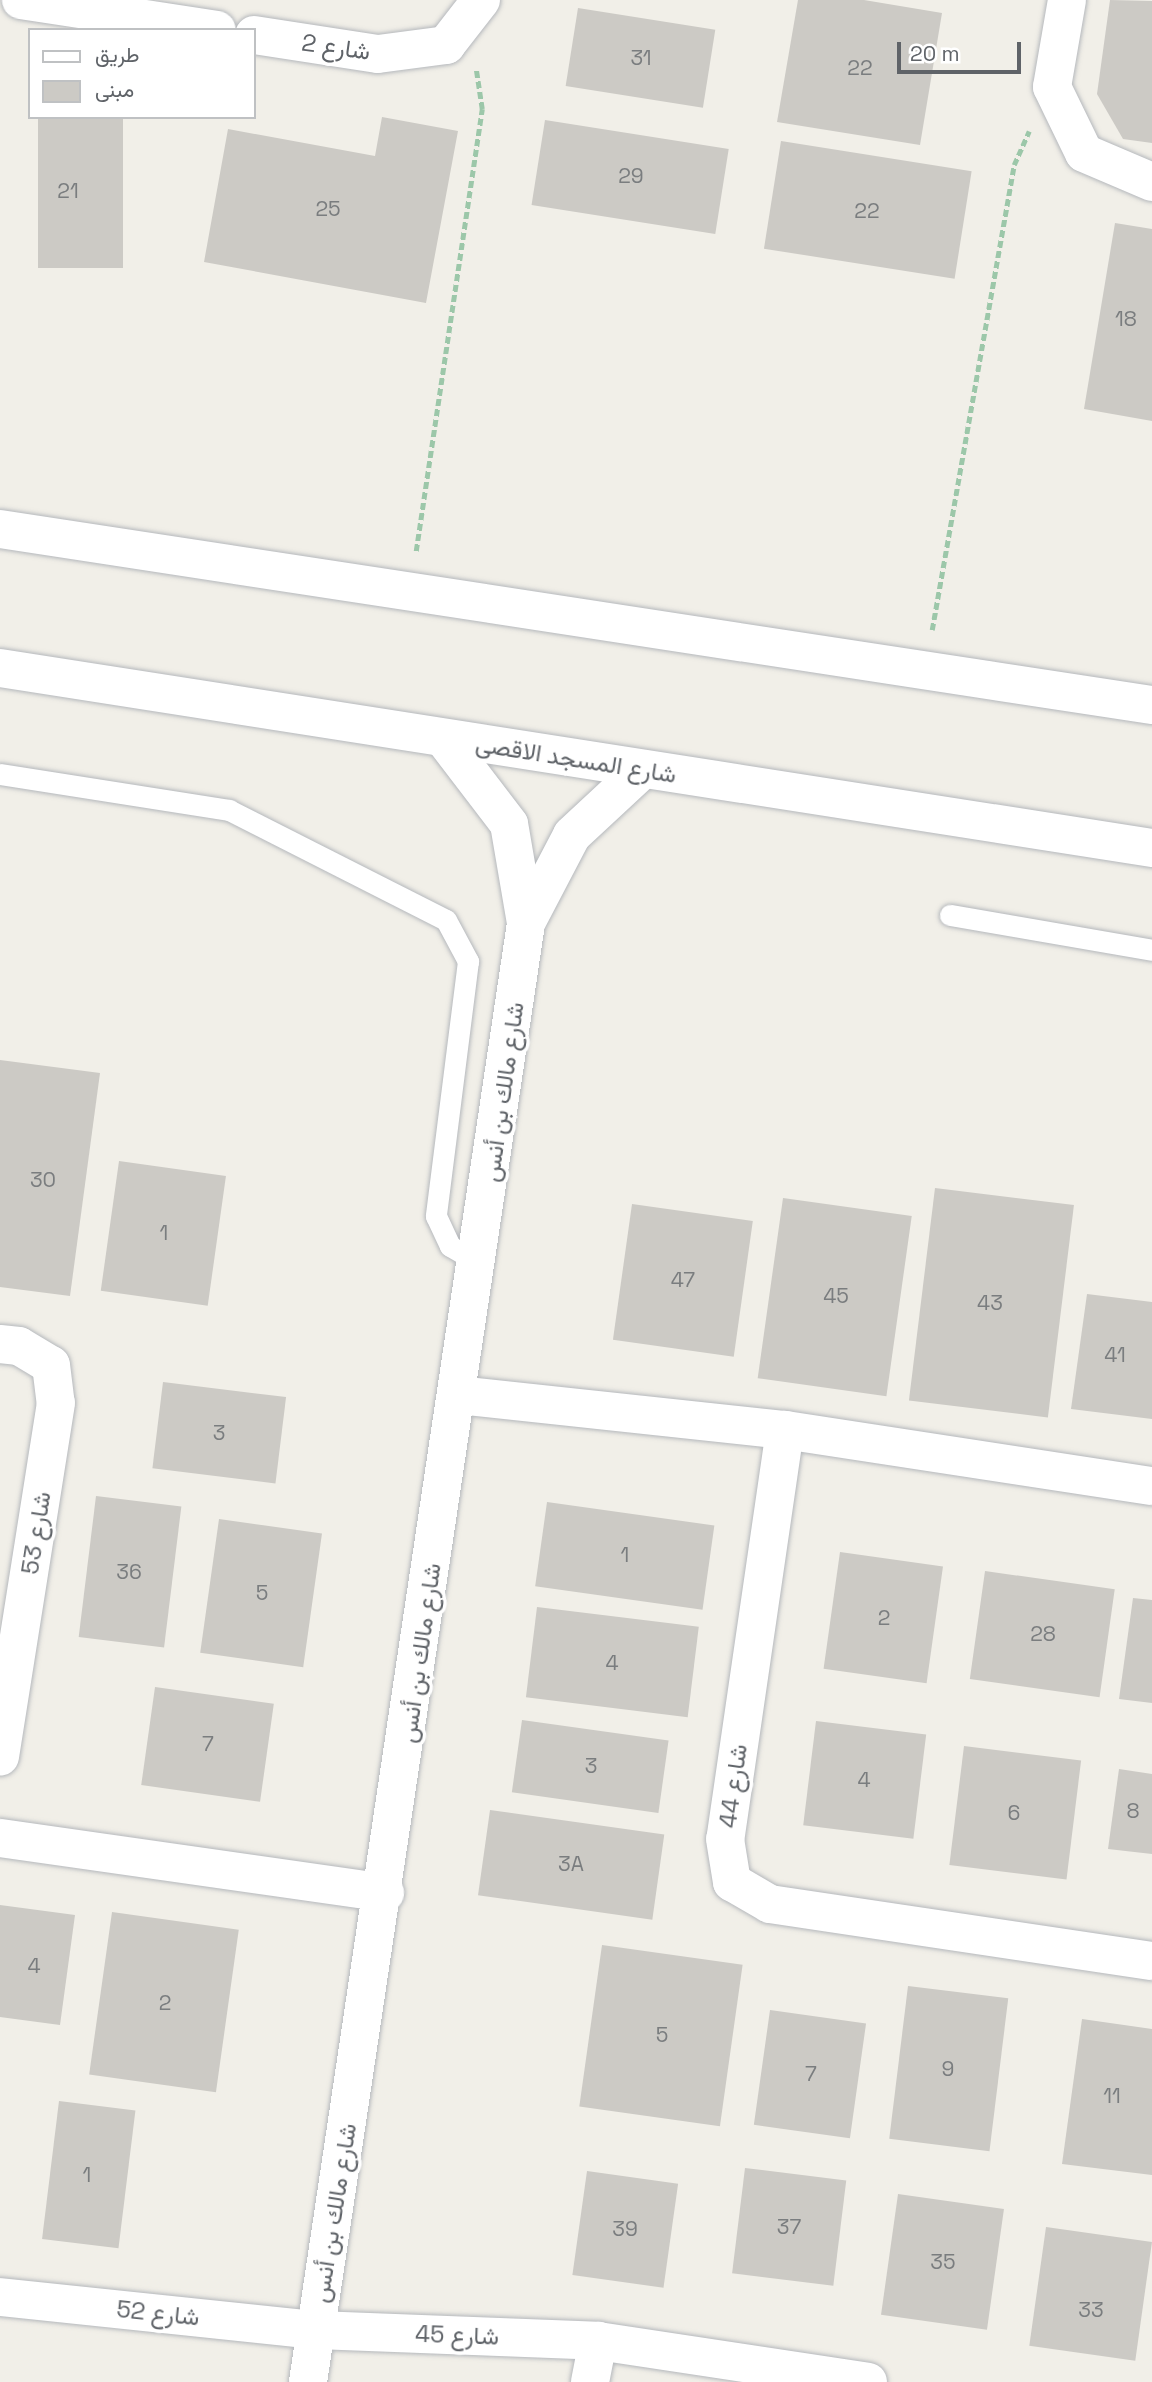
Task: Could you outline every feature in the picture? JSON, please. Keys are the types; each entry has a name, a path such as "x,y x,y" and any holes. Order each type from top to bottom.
{"street":[{"path":"21,0 204,28"},
{"path":"446,44 481,0"},
{"path":"1067,0 1052,87 1084,153 1152,182"},
{"name":"شارع 2","path":"256,35 378,54 446,44"},
{"path":"0,529 1152,705"},
{"name":"شارع المسجد الاقصى","path":"0,668 1152,848"},
{"name":"شارع مالك بن أنس","path":"308,2382 385,1893 457,1395 480,1263 526,923 509,824 444,739"},
{"name":"شارع مالك بن أنس","path":"526,923 572,835 643,769"},
{"name":"شارع 53","path":"0,1344 19,1346 51,1366 56,1403 0,1757"},
{"path":"457,1395 785,1430 1152,1486"},
{"name":"شارع 44","path":"785,1430 724,1839 732,1882 770,1904 1152,1961"},
{"path":"0,1838 385,1893"},
{"name":"شارع 52","path":"0,2297 316,2330"},
{"name":"شارع 45","path":"316,2330 598,2341 868,2382"},
{"path":"590,2382 598,2341"}],"lane":[{"path":"0,774 229,810 446,920 468,961 436,1216 450,1246 480,1263"},
{"path":"950,915 1152,950"}],"path":[{"path":"410,590 482,109 475,66 446,44"},
{"path":"925,669 1014,165 1052,87"}],"building":[{"path":"798,0 864,0 942,13 920,145 777,122"},
{"path":"1110,0 1152,1 1152,143 1123,139 1097,94"},
{"path":"578,8 715,30 703,108 566,86"},
{"path":"382,117 458,131 426,303 204,262 228,129 375,156"},
{"path":"38,119 123,119 123,268 38,268"},
{"path":"545,120 729,149 715,234 532,205"},
{"path":"781,141 972,171 955,279 764,249"},
{"path":"1115,223 1152,229 1152,421 1084,409"},
{"path":"0,1060 100,1073 70,1296 0,1287"},
{"path":"119,1161 226,1176 208,1306 101,1291"},
{"path":"935,1188 1074,1205 1048,1417 909,1400"},
{"path":"783,1198 912,1216 886,1396 758,1378"},
{"path":"632,1204 753,1221 734,1357 613,1340"},
{"path":"1087,1294 1152,1302 1152,1419 1071,1409"},
{"path":"163,1382 286,1397 275,1483 152,1468"},
{"path":"96,1496 181,1506 164,1647 79,1637"},
{"path":"547,1502 714,1526 703,1610 535,1586"},
{"path":"219,1519 322,1533 303,1667 200,1653"},
{"path":"840,1552 943,1566 927,1683 824,1669"},
{"path":"985,1571 1115,1589 1100,1697 970,1679"},
{"path":"1133,1598 1152,1600 1152,1703 1119,1699"},
{"path":"537,1607 699,1627 688,1717 526,1697"},
{"path":"155,1687 274,1704 260,1802 141,1785"},
{"path":"522,1720 669,1741 658,1813 512,1792"},
{"path":"816,1721 926,1735 913,1839 803,1825"},
{"path":"964,1746 1081,1760 1066,1879 949,1865"},
{"path":"1119,1769 1152,1774 1152,1854 1108,1849"},
{"path":"490,1810 664,1834 652,1920 478,1895"},
{"path":"0,1905 75,1915 60,2025 0,2017"},
{"path":"112,1912 239,1930 216,2092 89,2074"},
{"path":"602,1945 743,1965 720,2126 579,2106"},
{"path":"908,1986 1008,1998 989,2151 889,2139"},
{"path":"770,2010 866,2023 850,2138 754,2125"},
{"path":"1082,2019 1152,2029 1152,2175 1062,2164"},
{"path":"59,2101 135,2110 118,2248 42,2239"},
{"path":"745,2168 846,2180 833,2286 732,2273"},
{"path":"587,2171 678,2184 663,2288 572,2275"},
{"path":"898,2194 1004,2209 987,2330 881,2315"},
{"path":"1046,2227 1152,2242 1135,2361 1029,2346"}]}
